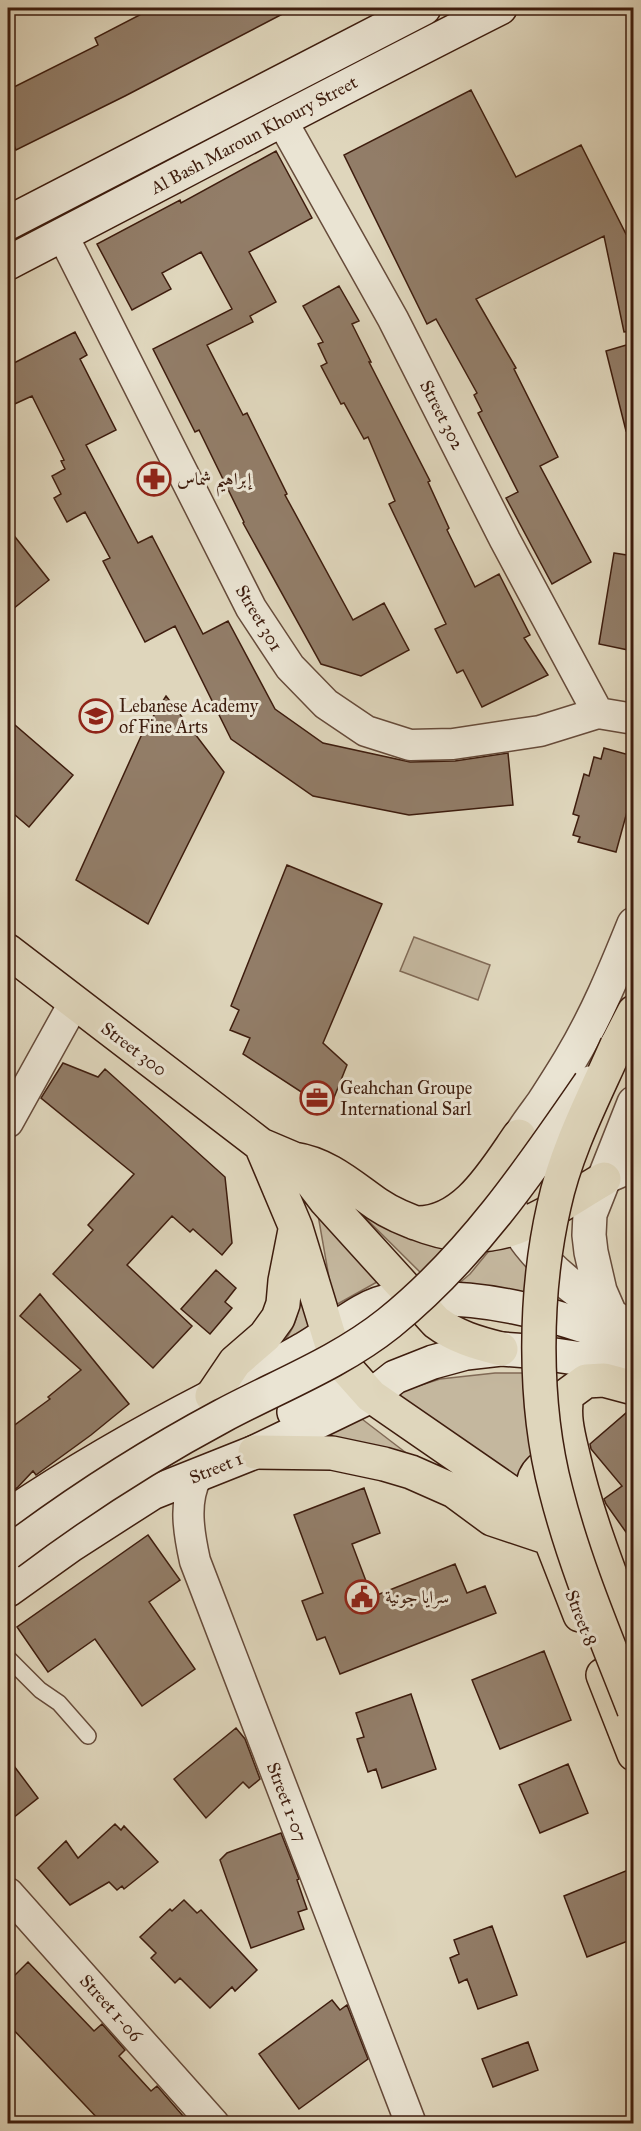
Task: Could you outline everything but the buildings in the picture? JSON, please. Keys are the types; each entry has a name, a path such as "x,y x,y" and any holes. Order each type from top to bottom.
{"highway":[{"name":"Street 300","path":"8,951 261,1145 294,1159 322,1165 398,1217 443,1233 464,1237 490,1236 520,1228 619,1172"},
{"path":"633,1012 576,1137 554,1205 544,1266 539,1379 544,1429 555,1489 574,1552 633,1710"},
{"path":"415,1223 440,1221 459,1210 492,1174 519,1136"},
{"name":"Street 8","path":"261,1145 296,1228 316,1342 333,1349 371,1396 510,1492 553,1544 633,1754"},
{"path":"294,1159 326,1201 436,1322 449,1333 501,1349"},
{"path":"212,1396 235,1362 265,1336 278,1318 283,1304 285,1281 296,1228"},
{"path":"633,1388 604,1380 586,1381 576,1386 567,1395 564,1409 581,1494 633,1640"},
{"path":"255,1452 332,1453 411,1472 454,1491 492,1519 553,1544"},
{"path":"553,1544 535,1497 532,1482 534,1476 541,1470 560,1479 581,1494"}],"main road":[{"name":"Al Bash Maroun Khoury Street","path":"8,223 424,8"},
{"name":"Al Bash Maroun Khoury Street","path":"8,263 281,119 500,8"},
{"path":"622,1323 584,1298 560,1277 528,1243 513,1214 506,1192 509,1161 519,1136 558,1079 586,1032 613,976 633,924"},
{"path":"8,1553 154,1453 354,1347 388,1323 433,1283 485,1226 520,1183 617,1045"},
{"path":"622,1323 600,1291 589,1236 590,1214 619,1172 633,1103"},
{"path":"8,1516 61,1480 212,1396 316,1342 370,1307 388,1301 448,1299 503,1304 555,1315 633,1344"},
{"path":"152,1493 331,1391 332,1378 325,1367 316,1342"},
{"name":"Street 1","path":"8,1590 88,1533 152,1493 255,1452 371,1396 395,1377 434,1362 466,1353 501,1349 559,1354 600,1364 633,1377"}],"street":[{"name":"Street 302","path":"281,119 393,319 505,540 598,713"},
{"name":"Street 301","path":"62,234 251,608 290,667 326,704 366,730 410,745 453,744 540,731 598,713 633,719"},
{"path":"8,1122 74,1003"},
{"name":"Street 1-07","path":"197,1476 191,1487 189,1499 190,1534 195,1561 411,2124"},
{"name":"Street 1-06","path":"8,1893 214,2124"}],"lane":[{"path":"8,1658 40,1690 59,1703 88,1737"}],"shaded area":[{"path":"414,937 490,965 478,1000 400,971"},
{"path":"318,1171 461,1247 428,1280"},
{"path":"318,1215 377,1282 334,1306"},
{"path":"518,1244 537,1258 534,1300 451,1290 470,1274 488,1252"},
{"path":"300,1296 321,1331 279,1348 294,1324"},
{"path":"495,1373 534,1373 542,1465 513,1487 396,1393 440,1379"},
{"path":"358,1416 435,1475 307,1442"}],"place":[{"name":"إبراهيم شماس","path":"154,479"},
{"name":"Lebanese Academy of Fine Arts","path":"96,716"},
{"name":"Geahchan Groupe International Sarl","path":"317,1098"},
{"name":"سرايا جونية","path":"362,1597"}]}
